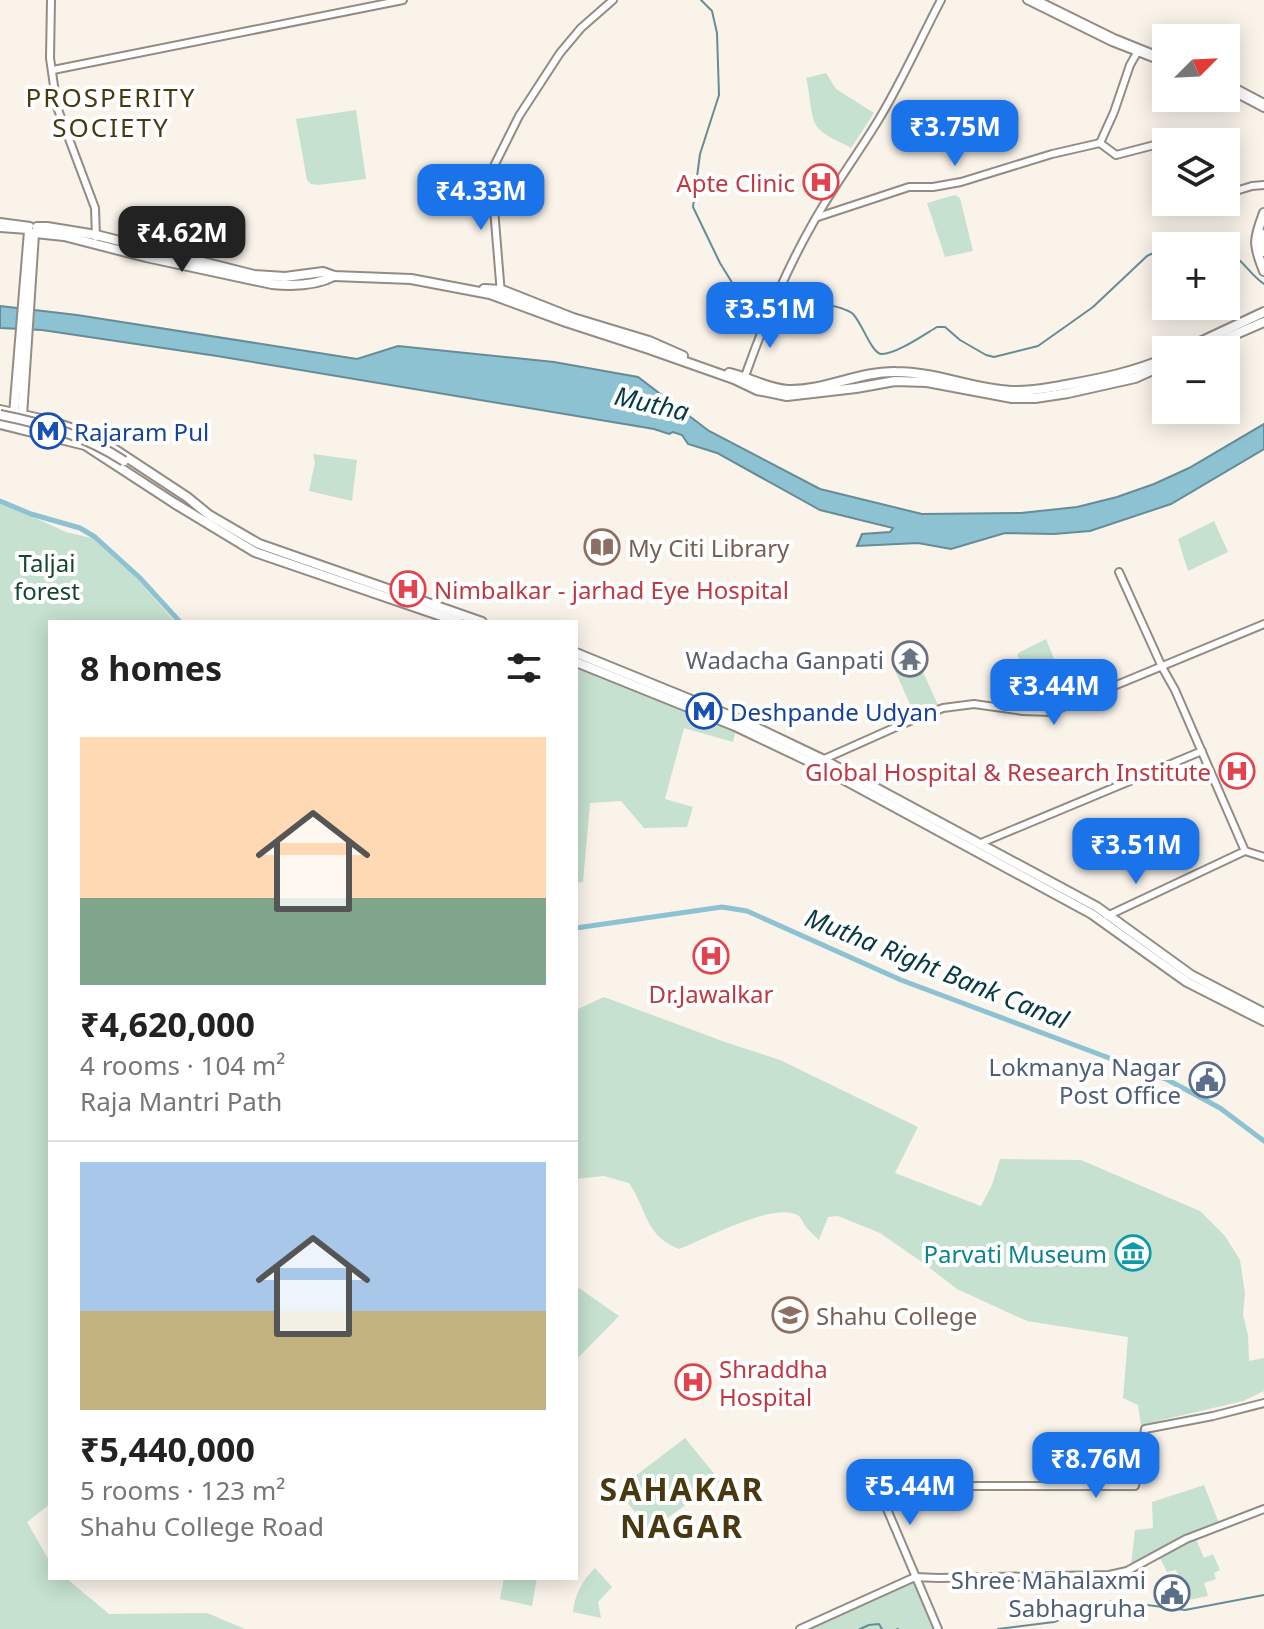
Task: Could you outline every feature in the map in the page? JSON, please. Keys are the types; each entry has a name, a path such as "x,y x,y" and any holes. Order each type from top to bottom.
{"main road":[{"path":"1264,213 1255,236 1264,271"},
{"path":"32,230 47,227 254,275 285,277 323,272 334,276 411,279 501,294 649,341 744,380 791,393 856,388 895,381 927,382 1012,398 1035,398 1135,378 1152,370"},
{"path":"32,230 77,239 95,239"},
{"path":"16,427 32,230"},
{"path":"1264,234 1261,244 1264,256"},
{"path":"1213,336 1264,312"},
{"path":"1232,336 1264,322"},
{"path":"791,393 881,373 900,372 1002,390 1033,390 1152,364"},
{"path":"0,413 18,413 79,431 105,443 209,515"},
{"path":"0,413 76,435 102,447 267,548 476,620"},
{"path":"0,424 85,445 255,552 453,620"},
{"path":"578,655 738,719 981,843 1106,918 1191,975 1264,1013"},
{"path":"578,663 821,763 937,829 1106,918 1187,982 1264,1021"}],"street":[{"path":"51,0 49,41 57,107 95,208 95,239"},
{"path":"53,70 403,0"},
{"path":"501,294 491,172 519,116 560,53 581,28 613,0"},
{"path":"744,380 769,313 817,217 882,114 941,0"},
{"path":"1027,0 1112,42 1139,50"},
{"path":"1037,0 1152,55"},
{"path":"1100,143 1130,65 1139,50"},
{"path":"1240,93 1264,106"},
{"path":"817,217 909,187 961,182 1100,143 1119,155 1152,146"},
{"path":"1240,190 1264,185"},
{"path":"0,225 32,230"},
{"path":"1119,572 1175,690 1245,851"},
{"path":"821,763 943,708 974,704 1051,712 1264,624"},
{"path":"981,843 1202,751"},
{"path":"1106,918 1245,851 1264,857"},
{"path":"938,1629 878,1488 1135,1486 1145,1429 1264,1403"},
{"path":"800,1629 915,1577 1109,1575 1127,1571 1186,1539 1264,1509"}],"green space":[{"path":"826,73 836,89 874,113 851,148 821,131 813,118 806,78"},
{"path":"356,110 366,179 311,184 307,180 296,119"},
{"path":"955,195 960,198 973,251 945,257 927,203"},
{"path":"313,454 357,460 352,501 309,491 315,462"},
{"name":"Taljai forest","path":"0,502 66,532 95,539 116,555 173,620 48,620 48,1506 27,1522 48,1559 48,1580 68,1580 109,1614 207,1613 245,1629 0,1629"},
{"path":"1214,521 1228,552 1188,571 1178,539"},
{"path":"1046,639 1058,669 1033,681 1017,655"},
{"path":"918,661 938,705 914,713 895,671"},
{"path":"578,669 736,729 733,742 684,728 665,799 693,807 687,827 644,828 621,801 590,803 583,882 578,883"},
{"path":"604,997 780,1060 918,1127 895,1173 981,1206 1000,1159 1081,1160 1200,1211 1225,1236 1240,1260 1249,1361 1264,1358 1264,1391 1243,1401 1141,1425 1138,1405 1123,1398 1128,1337 1027,1321 957,1289 880,1233 838,1216 828,1217 819,1240 799,1216 788,1212 757,1217 679,1249 668,1243 653,1229 629,1183 604,1176 578,1179 578,1009"},
{"path":"578,1287 619,1316 578,1358"},
{"path":"685,1438 720,1481 650,1530 617,1490"},
{"path":"1204,1485 1220,1526 1131,1564 1135,1530 1153,1528 1152,1502"},
{"path":"1196,1539 1204,1558 1213,1554 1220,1570 1214,1573 1216,1579 1204,1583 1208,1596 1189,1600 1176,1570 1167,1572 1159,1556"},
{"path":"595,1568 612,1587 598,1602 601,1618 573,1612 580,1588"},
{"path":"915,1577 938,1629 810,1629 810,1624"},
{"path":"504,1580 537,1580 532,1606 500,1599"}],"water":[{"name":"Mutha","path":"0,306 77,315 357,359 398,346 554,362 638,377 709,431 820,489 922,514 1021,513 1077,507 1117,497 1189,468 1264,424 1264,449 1171,504 1090,531 1005,533 951,549 918,543 857,546 862,534 890,532 893,528 820,510 717,453 688,444 682,435 673,432 669,434 217,356 42,330 0,328"}],"waterway":[{"path":"701,0 712,11 717,33 719,95 700,154 693,207 720,263 736,289 749,301 793,300 848,311 881,354 902,348 937,327 945,327 960,340 994,357 1038,346 1093,307 1152,254"},
{"path":"1240,261 1264,284"},
{"name":"Mutha Right Bank Canal","path":"0,501 31,514 80,528 95,537 139,577 178,620"},
{"name":"Mutha Right Bank Canal","path":"578,928 722,907 747,911 901,980 1168,1080 1220,1108 1264,1141"},
{"path":"998,1629 1054,1622 1105,1602 1185,1610 1264,1595"},
{"path":"860,1629 879,1624 882,1629"}],"place":[{"name":"Apte Clinic","path":"821,182"},
{"name":"Rajaram Pul","path":"48,431"},
{"name":"My Citi Library","path":"602,547"},
{"name":"Nimbalkar - jarhad Eye Hospital","path":"408,589"},
{"name":"Wadacha Ganpati","path":"910,659"},
{"name":"Deshpande Udyan","path":"704,711"},
{"name":"Global Hospital & Research Institute","path":"1237,771"},
{"name":"Dr.Jawalkar","path":"711,956"},
{"name":"Lokmanya Nagar Post Office","path":"1207,1080"},
{"name":"Parvati Museum","path":"1133,1253"},
{"name":"Shahu College","path":"790,1315"},
{"name":"Shraddha Hospital","path":"693,1382"},
{"name":"Shree Mahalaxmi Sabhagruha","path":"1172,1593"}],"district":[{"name":"PROSPERITY SOCIETY","path":"111,112"},
{"name":"SAHAKAR NAGAR","path":"682,1506"}]}
